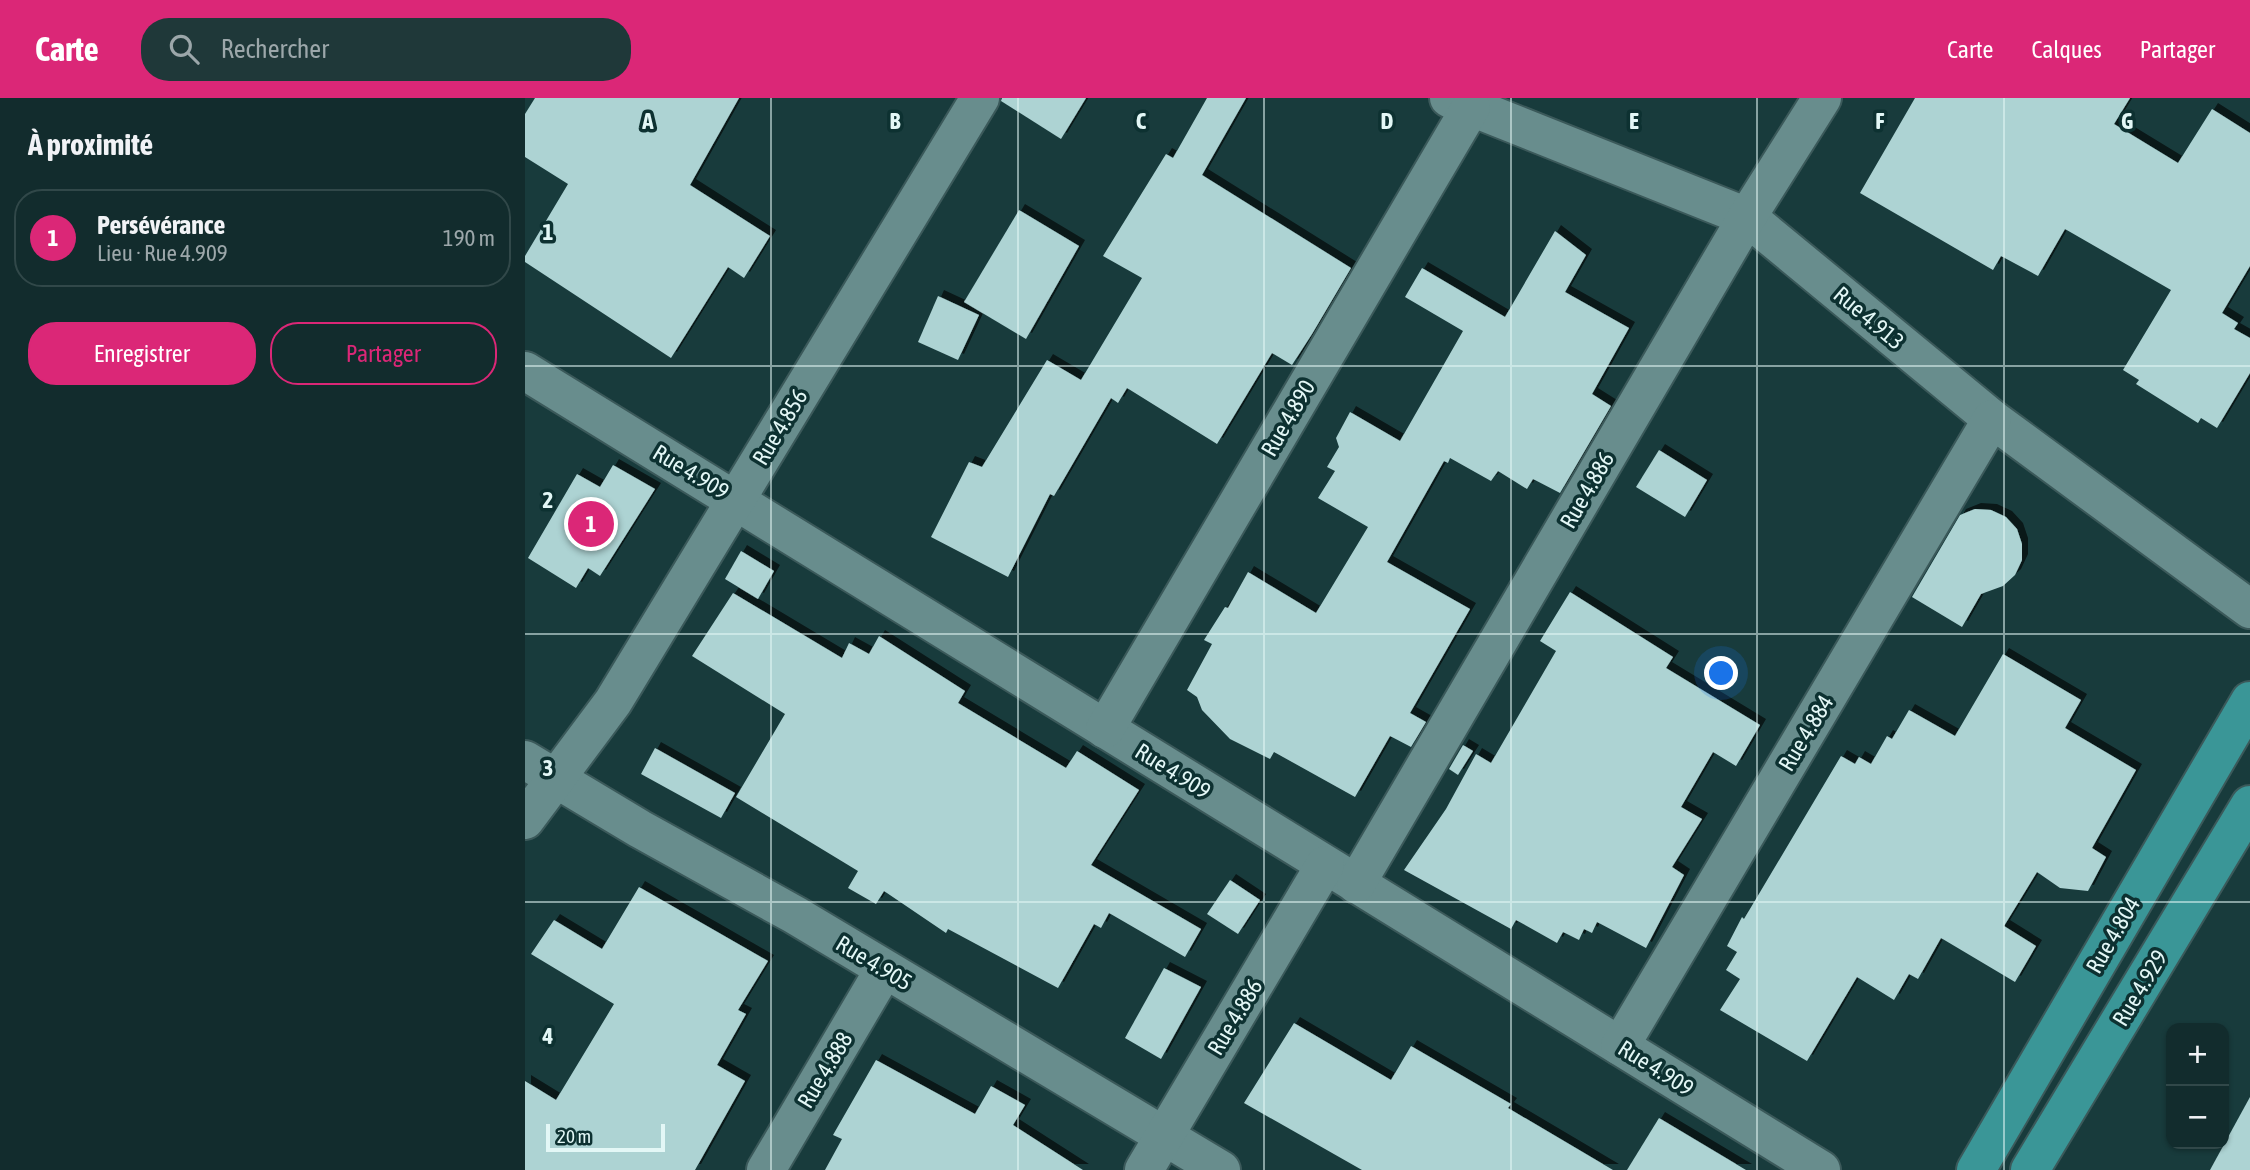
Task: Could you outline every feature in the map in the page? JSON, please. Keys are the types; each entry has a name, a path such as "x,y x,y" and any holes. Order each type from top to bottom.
{"main road":[{"name":"Rue 4.804","path":"1976,1170 2250,701"},
{"name":"Rue 4.929","path":"2030,1170 2250,805"}],"street":[{"name":"Rue 4.856","path":"525,820 540,768 613,702 980,98"},
{"name":"Rue 4.886","path":"1144,1170 1341,874 1822,98"},
{"name":"Rue 4.913","path":"1460,103 1748,217 1992,419 2250,609"},
{"name":"Rue 4.890","path":"1105,729 1460,103"},
{"name":"Rue 4.909","path":"525,371 1821,1170"},
{"name":"Rue 4.884","path":"1619,1046 1992,419"},
{"name":"Rue 4.905","path":"540,768 641,830 795,915 1221,1170"},
{"name":"Rue 4.888","path":"766,1170 884,970"}],"building":[{"path":"535,98 739,98 690,185 770,236 744,278 728,267 671,358 525,262 525,256 568,184 525,157 525,114"},
{"path":"1002,98 1086,98 1061,139 1001,101"},
{"path":"1207,98 1246,98 1202,175 1351,268 1292,365 1272,353 1217,444 1127,388 1118,403 1111,398 1054,496 1050,494 1008,577 931,537 969,462 982,467 1047,360 1081,380 1142,278 1103,256 1166,154 1173,158"},
{"path":"1915,98 2130,98 2114,124 2178,163 2212,109 2250,133 2250,266 2222,313 2238,323 2234,329 2250,338 2250,373 2217,428 2201,418 2198,423 2136,384 2139,380 2123,370 2171,290 2065,229 2038,276 2001,256 1993,270 1860,193"},
{"path":"1019,210 1079,246 1026,339 964,302"},
{"path":"1555,231 1586,255 1565,292 1629,328 1592,394 1611,406 1560,493 1533,479 1527,489 1498,471 1491,481 1450,458 1448,463 1444,461 1387,562 1470,609 1410,713 1426,722 1411,747 1390,736 1355,797 1274,752 1270,759 1230,739 1202,710 1197,697 1187,690 1212,644 1204,640 1225,607 1228,608 1248,572 1316,613 1368,527 1318,498 1335,471 1327,467 1339,447 1336,438 1350,412 1400,441 1463,331 1405,297 1422,268 1505,317"},
{"path":"938,296 979,315 958,360 918,342"},
{"path":"1659,450 1707,480 1685,517 1636,487"},
{"path":"613,465 655,489 600,576 588,568 576,588 528,558 577,474 600,487"},
{"path":"1975,509 1991,510 2006,517 2017,529 2022,544 2022,560 2015,575 2003,586 1981,594 1962,627 1912,597 1960,515"},
{"path":"741,551 774,571 758,599 725,579"},
{"path":"1570,592 1673,657 1666,668 1760,725 1736,766 1713,752 1681,807 1702,819 1672,867 1684,875 1646,948 1597,922 1592,933 1584,929 1579,940 1563,932 1557,943 1516,920 1511,929 1404,870 1446,809 1476,754 1491,763 1556,651 1540,641"},
{"path":"733,593 842,658 849,643 869,654 879,636 965,691 958,703 1066,768 1077,751 1139,790 1091,865 1201,929 1185,957 1109,913 1101,928 1094,924 1058,988 948,929 946,933 884,891 876,904 848,888 858,871 736,797 785,714 692,656"},
{"path":"2003,654 2081,700 2065,728 2136,770 2092,848 2106,857 2088,891 2060,888 2037,872 2004,926 2036,946 2015,982 1941,938 1918,979 1909,974 1894,1000 1857,977 1807,1061 1720,1010 1740,979 1726,970 1737,952 1727,946 1841,756 1855,764 1859,757 1871,764 1887,736 1892,739 1909,710 1955,736"},
{"path":"1463,745 1473,751 1458,775 1449,769"},
{"path":"655,748 735,793 721,818 641,774"},
{"path":"1230,880 1260,900 1238,934 1207,914"},
{"path":"639,887 768,961 738,1010 746,1014 717,1065 745,1081 695,1170 525,1170 525,1081 556,1100 614,1004 531,954 554,920 602,949"},
{"path":"1164,968 1201,987 1161,1059 1125,1038"},
{"path":"1294,1023 1391,1080 1411,1046 1511,1104 1508,1108 1613,1170 1362,1170 1244,1103"},
{"path":"876,1060 975,1114 991,1086 1025,1105 1013,1125 1083,1170 825,1170 842,1139 833,1135"},
{"path":"2250,1097 2250,1170 2210,1170 2222,1149 2229,1149 2229,1135"},
{"path":"1659,1118 1746,1170 1627,1170"}],"place":[{"name":"Persévérance","path":"591,524"}]}
